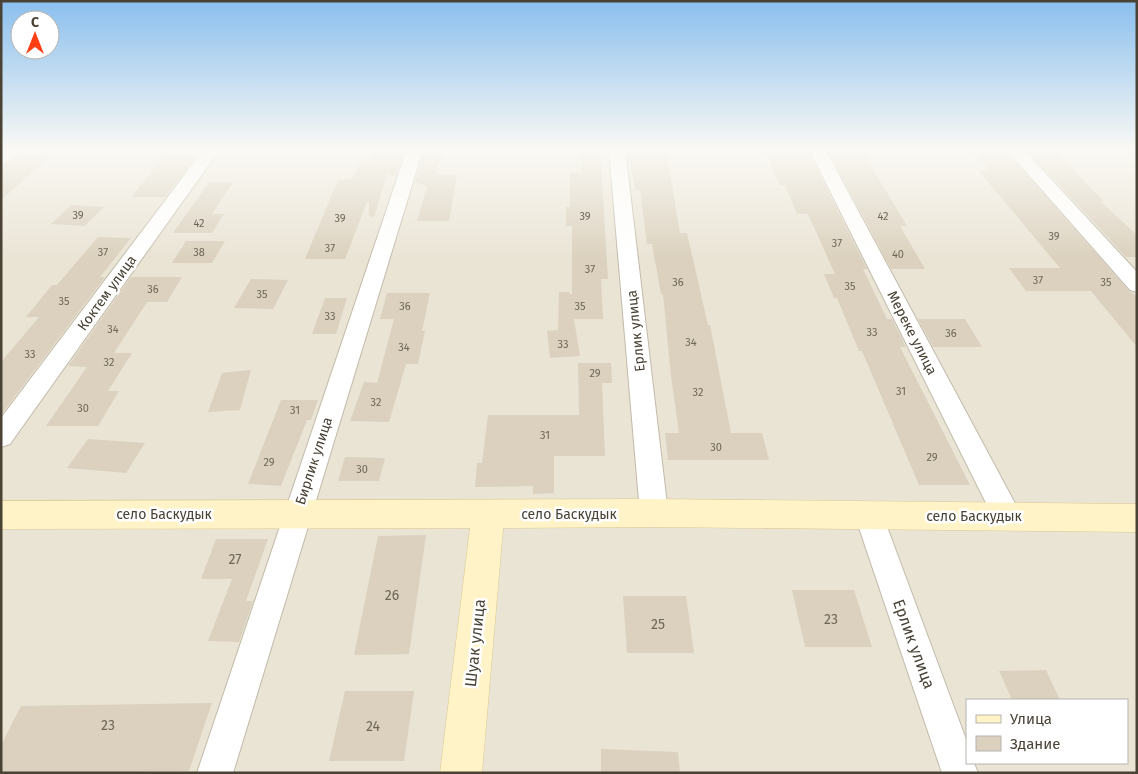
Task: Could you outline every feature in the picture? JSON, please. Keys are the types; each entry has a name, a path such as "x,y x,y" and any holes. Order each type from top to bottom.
{"street":[{"name":"Коктем улица","path":"1,437 186,185"},
{"name":"Бирлик улица","path":"215,773 403,185"},
{"name":"Ерлик улица","path":"622,185 654,513"},
{"name":"Мереке улица","path":"837,185 1007,516"},
{"path":"1047,185 1137,285"},
{"name":"село Баскудык","path":"1,515 654,513 1137,518"},
{"name":"Шуак улица","path":"461,773 488,514"},
{"name":"Ерлик улица","path":"868,516 960,773"}],"shaded area":[{"path":"1,185 1137,185 1137,773 1,773"}],"building":[{"path":"1,185 18,185 1,200"},
{"path":"141,185 174,185 165,197 131,197"},
{"path":"207,185 231,185 212,214 224,214 212,233 173,233"},
{"path":"336,185 384,185 374,217 369,216 369,202 367,202 345,259 305,259"},
{"path":"424,185 455,185 449,221 417,221 427,186"},
{"path":"570,185 602,185 608,279 601,279 603,319 574,319 580,356 550,358 547,331 558,330 559,292 569,292 572,294 572,226 566,226 566,207 570,207"},
{"path":"634,185 672,185 680,233 687,233 708,325 710,325 731,433 762,433 769,460 668,460 665,433 679,433 663,294 661,294 652,244 647,244 640,190 635,190"},
{"path":"785,185 825,185 867,269 863,269 887,319 892,319 906,347 900,347 970,485 919,485 862,351 859,351 837,298 834,298 824,274 835,274 808,214 797,214"},
{"path":"846,185 883,185 907,226 900,226 925,269 891,269"},
{"path":"991,185 1036,185 1129,291 1137,296 1137,347 1091,291 1026,291 1009,268 1060,268"},
{"path":"1059,185 1088,185 1104,201 1100,201 1137,235 1137,257 1126,257"},
{"path":"71,205 104,207 85,226 51,224"},
{"path":"98,237 131,238 100,277 105,277 1,415 1,362 39,317 26,317 52,285 57,285"},
{"path":"186,241 225,241 212,263 172,263"},
{"path":"131,277 182,277 167,302 147,302 114,353 132,353 108,391 119,391 98,426 46,426 87,367 68,366"},
{"path":"251,279 288,280 273,309 234,308"},
{"path":"387,293 430,293 422,331 425,331 418,364 406,364 389,422 350,421 364,382 377,383 394,319 380,319"},
{"path":"325,298 347,298 336,334 312,334"},
{"path":"918,319 965,319 982,347 933,347"},
{"path":"578,363 611,363 612,383 602,383 605,456 554,456 554,493 533,494 533,486 475,487 477,463 482,463 488,415 579,415"},
{"path":"251,370 240,410 208,412 222,373"},
{"path":"281,400 318,400 311,420 307,420 281,486 248,484"},
{"path":"88,439 145,443 126,473 67,468"},
{"path":"345,457 385,458 379,481 338,481"},
{"path":"426,535 409,654 354,655 378,536"},
{"path":"216,539 268,539 246,601 253,601 239,642 208,641 232,579 201,579"},
{"path":"792,590 854,590 872,647 805,647"},
{"path":"623,596 686,596 694,653 627,653"},
{"path":"1046,670 1060,699 1012,699 999,671"},
{"path":"345,691 414,691 404,761 329,761"},
{"path":"212,703 189,771 1,773 1,745 21,706"},
{"path":"601,749 678,752 680,773 601,773"}]}
